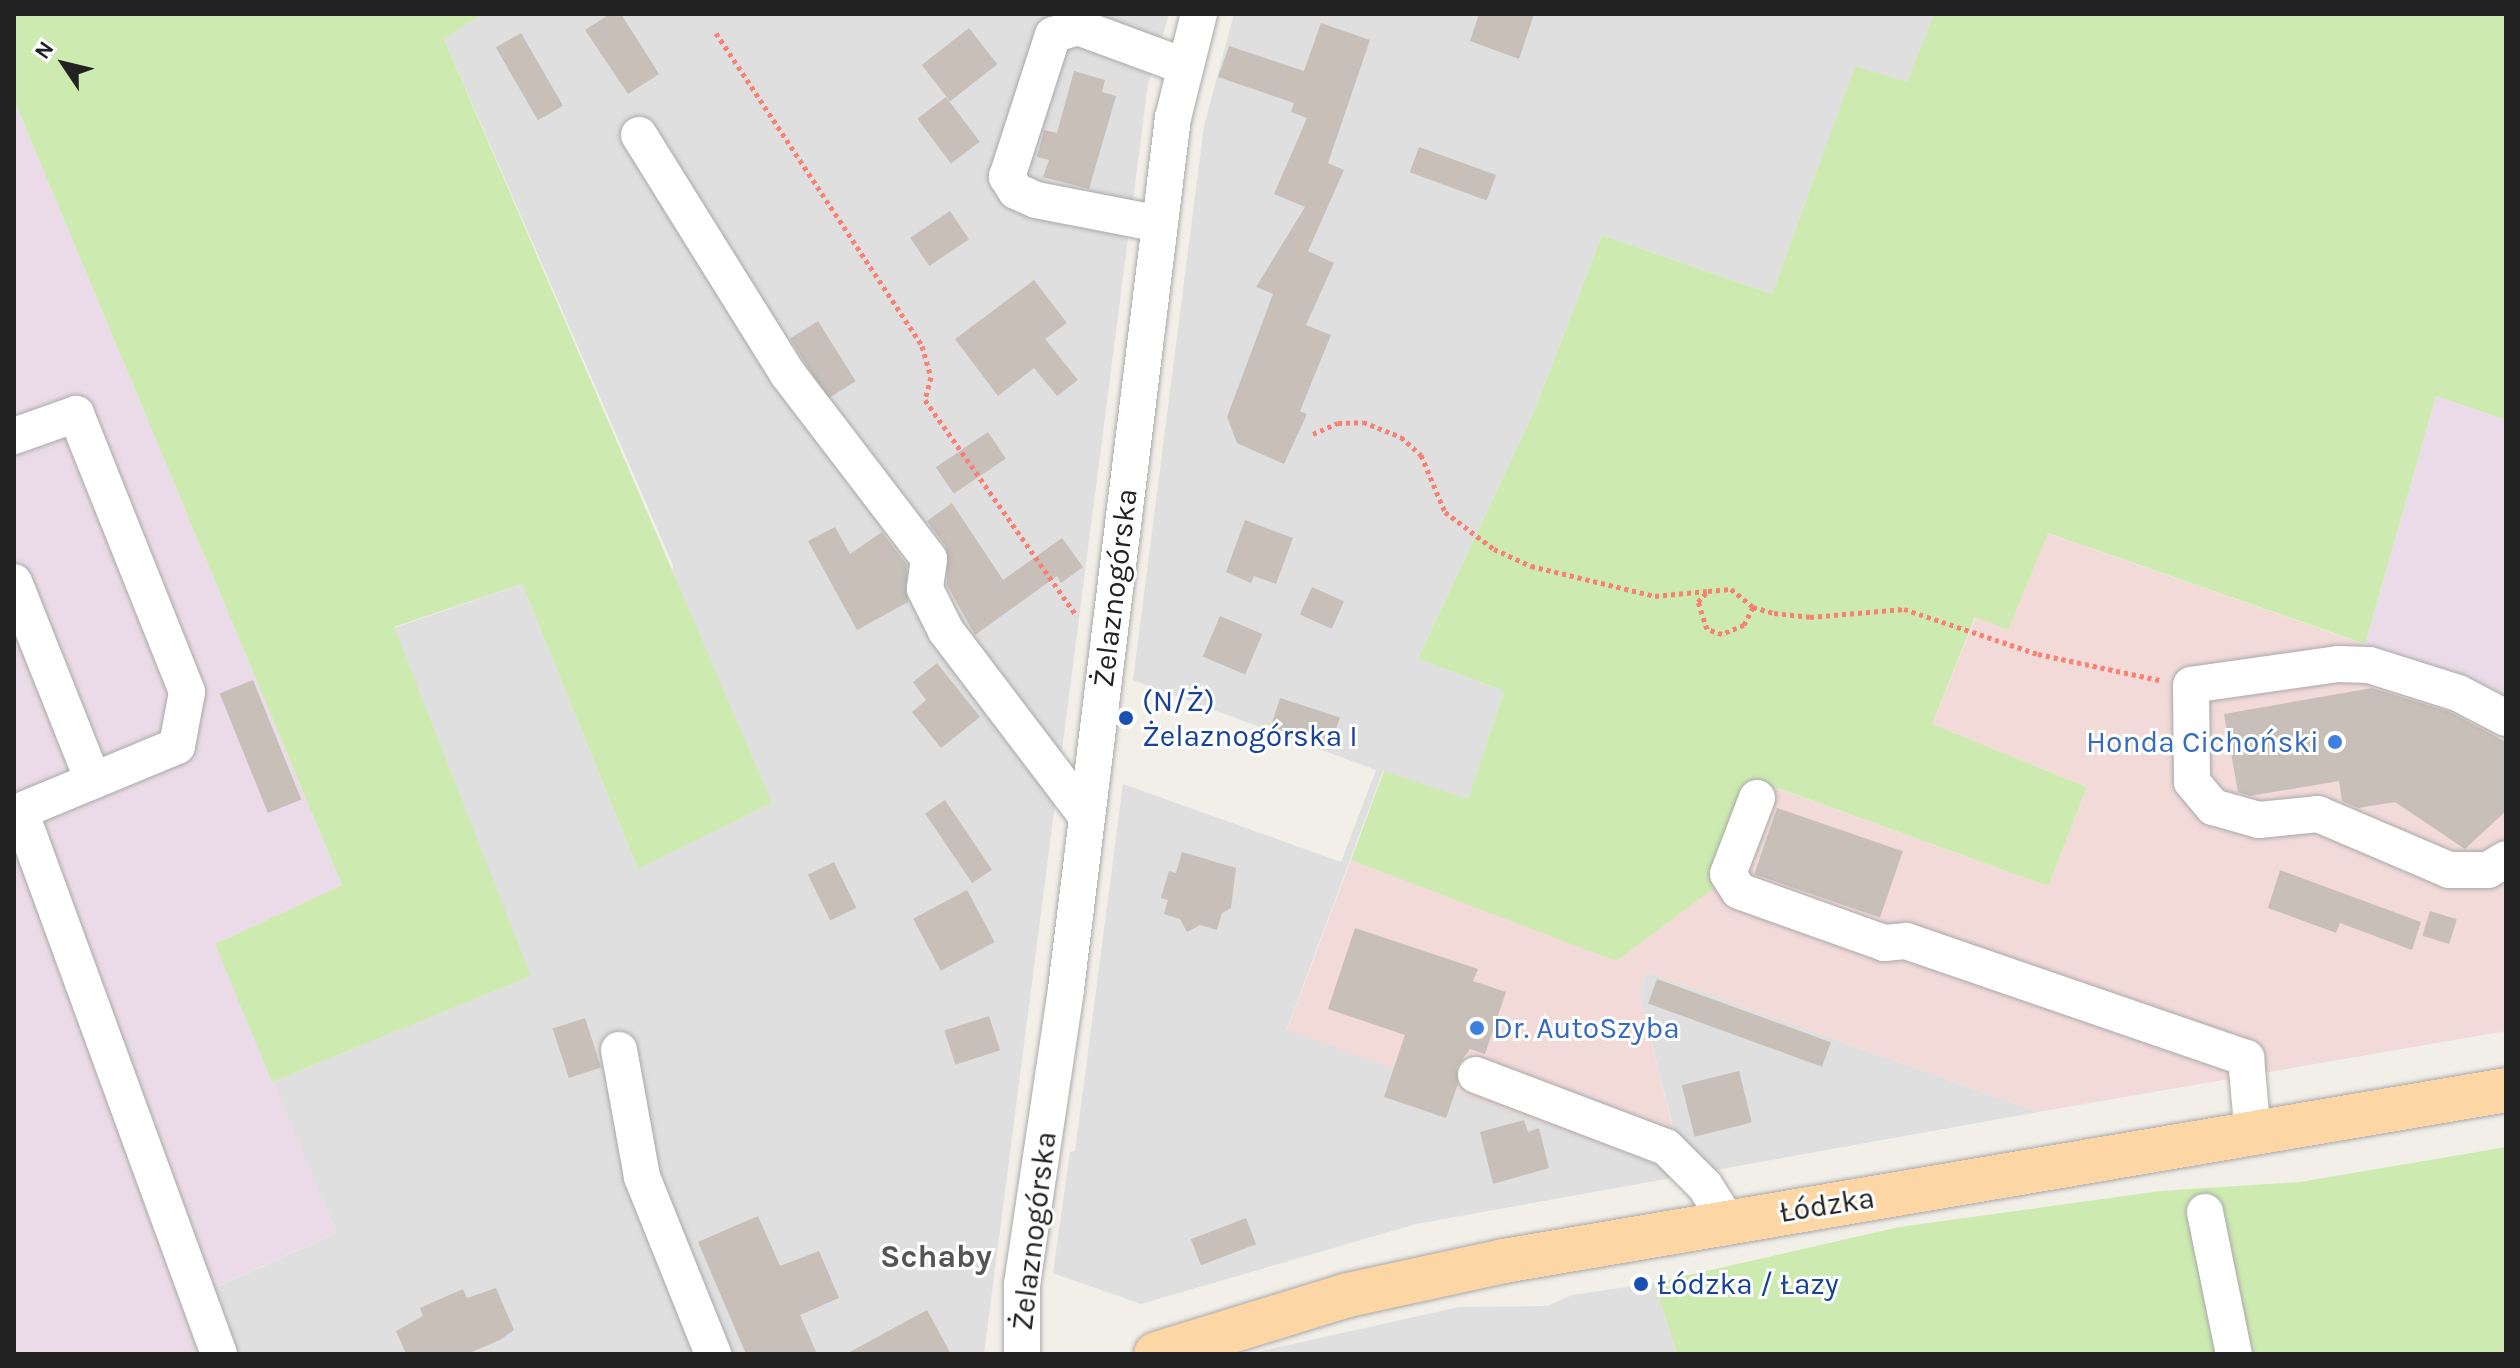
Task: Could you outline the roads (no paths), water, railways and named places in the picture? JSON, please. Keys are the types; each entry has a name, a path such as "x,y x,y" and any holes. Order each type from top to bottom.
{"main road":[{"name":"Łódzka","path":"1156,1354 1263,1319 1429,1276 1727,1221 2253,1137 2506,1090"}],"street":[{"name":"Żelaznogórska","path":"1022,1354 1022,1284 1087,817 1160,224 1184,66 1199,14"},
{"path":"1160,224 1036,200 1016,191 1007,177 1053,35 1078,27 1184,66"},
{"path":"639,135 787,373 929,559 925,589 946,631 1087,817"},
{"path":"14,436 76,414 187,692 177,746 17,812 219,1354"},
{"path":"14,582 93,781"},
{"path":"2506,718 2458,693 2369,665 2338,664 2191,685 2192,782 2213,807 2259,820 2318,814 2449,870 2488,870 2506,859"},
{"path":"1757,798 1728,874 1739,891 1884,943 1906,941 2246,1058 2253,1137"},
{"path":"619,1050 642,1177 713,1354"},
{"path":"1476,1075 1666,1147 1705,1186 1727,1221"},
{"path":"2205,1212 2234,1354"}],"place":[{"name":"(N/Ż) Żelaznogórska I","path":"1126,718"},
{"name":"Honda Cichoński","path":"2335,742"},
{"name":"Dr. AutoSzyba","path":"1477,1028"},
{"name":"Łódzka / Łazy","path":"1641,1284"}],"district":[{"name":"Schaby","path":"936,1257"}]}
